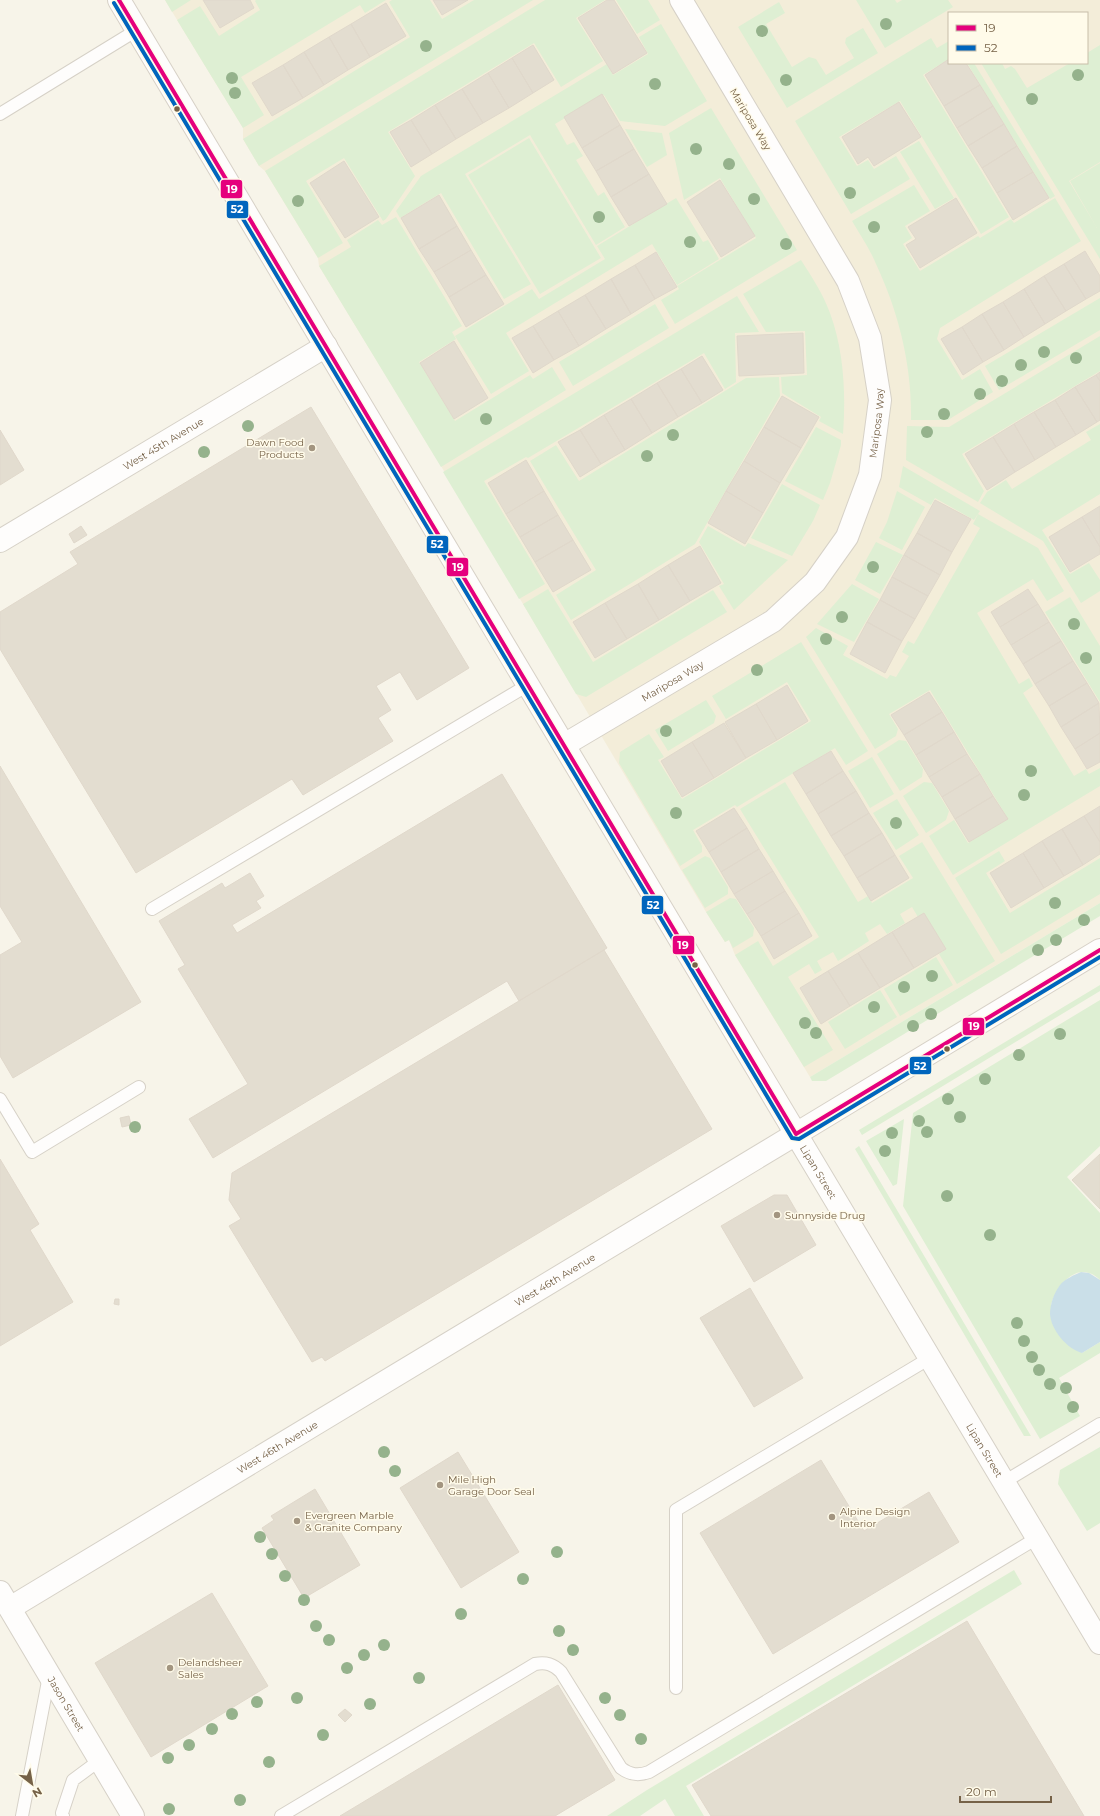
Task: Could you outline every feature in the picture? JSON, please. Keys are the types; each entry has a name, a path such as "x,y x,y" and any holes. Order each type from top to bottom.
{"street":[{"name":"Lipan Street","path":"119,0 1100,1643"},
{"name":"Mariposa Way","path":"564,745 773,621 815,582 847,537 870,475 880,400 870,338 848,281 681,0"},
{"name":"West 45th Avenue","path":"0,541 326,346"},
{"name":"West 46th Avenue","path":"5,1600 796,1134 1100,950"},
{"name":"Jason Street","path":"5,1600 133,1816"}],"lane":[{"path":"0,114 137,30"},
{"path":"152,909 528,685"},
{"path":"0,1099 32,1152 139,1087"},
{"path":"676,1688 676,1510 930,1358"},
{"path":"1004,1482 1100,1424"},
{"path":"281,1816 535,1664 542,1662 550,1663 562,1672 621,1768 627,1773 634,1775 649,1772 1037,1538"},
{"path":"22,1816 49,1674"},
{"path":"63,1816 62,1813 73,1780 100,1760"}],"shaded area":[{"path":"165,0 1100,0 1100,903 810,1077 735,955 729,940 725,942 706,912 441,466 319,266 318,258 265,171 259,166 243,139 243,128"}],"green space":[{"path":"165,0 191,0 172,12"},
{"path":"386,0 365,13 360,5 241,77 264,115 243,128 177,20 200,6 219,36 260,10 255,1"},
{"path":"392,0 430,0 442,19 474,0 533,0 259,166 243,139 410,37 389,2"},
{"path":"545,0 605,0 576,18 603,61 561,87 534,43 388,132 415,176 386,219 383,221 344,158 306,181 343,243 318,258 265,171"},
{"path":"616,0 648,0 660,20 637,34"},
{"path":"856,0 895,0 897,3 902,0 948,0 953,7 885,48"},
{"path":"779,2 785,13 766,24 792,67 809,57 816,59 826,75 854,58 845,43 846,38 863,28 878,53 787,108 738,27"},
{"path":"661,24 707,101 665,126 620,121 604,95 555,124 567,145 574,142 583,156 576,160 598,196 604,192 625,227 596,245 530,135 465,174 531,284 504,299 441,193 400,218 396,211 421,176 607,64 613,75 648,54 639,37"},
{"path":"931,38 937,48 948,42 948,60 923,75 1009,217 981,234 900,101 839,137 857,166 868,160 874,169 896,156 910,179 851,214 795,121"},
{"path":"1100,45 1100,162 1069,181 1097,228 1070,181 1100,163 1100,259 982,64 1002,64 1005,69 1011,66 1015,69 1027,88 1068,64 1088,64 1088,52"},
{"path":"968,64 975,64 1055,196 1050,199"},
{"path":"711,108 797,250 675,324 661,300 679,289 677,286 756,238 720,178 684,200 669,133"},
{"path":"625,129 662,133 667,155 647,167"},
{"path":"529,138 601,258 540,294 468,175"},
{"path":"919,141 954,198 935,209 900,152"},
{"path":"914,185 930,211 905,226 912,238 903,244 920,271 978,236 980,238 1011,219 1014,223 1055,198 1081,241 940,328 937,339 962,380 980,369 993,392 948,420 911,420 909,380 897,321 891,301 874,258 852,221"},
{"path":"676,198 703,242 708,240 719,259 677,285 652,244 506,333 529,371 491,394 455,336 532,289 539,299 605,259 597,246"},
{"path":"396,217 462,326 452,332 456,339 419,362 455,421 530,375 533,379 552,367 566,390 441,467 319,266 351,247 347,240 378,220 382,225"},
{"path":"801,260 817,286 835,327 843,373 843,434 819,421 821,417 782,393 781,377 807,375 805,331 766,332 743,294"},
{"path":"737,296 759,332 735,333 736,382 725,389 704,353 528,458 526,457 484,481 545,584 519,599 443,472"},
{"path":"1100,298 1100,330 999,390 985,366"},
{"path":"655,304 669,328 573,386 559,362"},
{"path":"1100,336 1100,371 962,454 984,491 978,502 906,460 907,426 949,427"},
{"path":"779,377 780,396 695,544 571,620 556,595 596,570 530,461 556,445 579,481 746,378"},
{"path":"1100,424 1100,494 1042,530 1070,574 1089,563 1100,580 1100,591 1081,603 1043,541 980,503 987,492 1006,480 1012,489 1091,440 1086,432"},
{"path":"816,427 841,440 841,445 830,483 823,500 785,481"},
{"path":"903,466 980,511 974,520 935,498 931,505 899,487"},
{"path":"782,484 820,505 813,521 792,556 751,538"},
{"path":"897,491 925,507 902,550 879,538 887,522"},
{"path":"978,514 1038,548 1064,591 1047,601 1033,579 977,613 1019,684 1029,678 1033,686 1023,693 1074,776 1086,769 1089,774 1100,768 1100,786 953,875 929,836 954,820 968,843 1008,819 930,690 889,714 898,729 896,736 875,749 806,637 816,628 848,646 843,655 887,679 890,675 896,677 909,656 902,652 908,641 914,644 980,528 973,524"},
{"path":"708,526 745,547 748,543 788,560 734,610 719,586 724,584 699,542"},
{"path":"876,542 903,555 880,594 855,580"},
{"path":"852,584 879,599 854,642 817,624"},
{"path":"548,589 593,662 713,590 727,612 586,697 576,694 523,604"},
{"path":"1070,597 1100,646 1100,702 1045,612"},
{"path":"801,642 868,751 846,765 835,748 737,807 735,805 693,830 702,846 702,852 680,866 619,763 620,752 649,734 664,757 658,760 682,799 811,721 787,682 726,719 712,696"},
{"path":"706,700 716,716 714,723 668,751 655,730"},
{"path":"899,740 906,741 923,769 922,777 900,791 877,754"},
{"path":"872,757 894,794 870,808 848,771"},
{"path":"785,782 858,902 868,896 872,903 913,878 899,856 922,842 995,961 957,984 939,954 946,949 924,913 918,917 912,907 900,914 905,923 887,934 880,924 865,933 869,941 838,961 833,952 817,961 822,970 815,974 809,964 788,977 833,1050 804,1067 735,955 758,941 773,966 819,937 740,809"},
{"path":"924,782 932,783 949,811 946,820 926,833 903,796"},
{"path":"897,799 919,835 896,850 873,813"},
{"path":"999,851 1005,861 986,873 1010,913 1100,858 1100,894 1001,954 955,878"},
{"path":"705,856 710,858 728,887 728,894 705,908 682,870"},
{"path":"730,898 736,899 754,928 753,936 733,948 729,940 725,942 706,912"},
{"path":"1100,903 1100,916 826,1081 812,1081 810,1077"},
{"path":"936,957 953,985 900,1016 884,989"},
{"path":"1100,985 1100,991 862,1135 859,1130"},
{"path":"880,990 897,1017 845,1049 828,1022"},
{"path":"1100,1000 1100,1146 1067,1177 1100,1213 1100,1280 1089,1273 1076,1273 1065,1281 1060,1287 1051,1305 1082,1353 1100,1342 1100,1353 1059,1378 1080,1416 1040,1439 903,1206 913,1113"},
{"path":"904,1119 897,1184 893,1186 866,1141"},
{"path":"859,1146 1031,1436 1024,1436 855,1149"},
{"path":"1100,1447 1100,1523 1087,1531 1058,1484 1060,1470"},
{"path":"1014,1570 1022,1584 686,1786 704,1816 675,1816 665,1799 640,1816 607,1816 647,1790"}],"water":[{"path":"1081,1272 1089,1273 1100,1280 1100,1342 1082,1353 1076,1351 1061,1338 1053,1326 1050,1314 1053,1299 1060,1285 1067,1279"}],"building":[{"path":"203,0 250,0 254,8 220,28"},
{"path":"433,0 468,0 442,15"},
{"path":"607,0 614,0 647,53 613,74 578,18"},
{"path":"386,3 406,36 370,57 351,24"},
{"path":"351,24 370,57 348,70 329,37"},
{"path":"329,37 348,70 324,85 304,52"},
{"path":"533,45 554,80 533,93 512,58"},
{"path":"304,52 324,85 303,98 283,65"},
{"path":"512,58 533,93 509,108 488,73"},
{"path":"948,60 948,64 967,64 980,85 944,106 925,75"},
{"path":"283,65 303,98 272,116 252,83"},
{"path":"488,73 509,108 483,123 462,89"},
{"path":"980,85 993,106 957,128 944,106"},
{"path":"462,89 483,123 456,139 435,105"},
{"path":"602,94 620,125 582,148 564,117"},
{"path":"899,102 921,137 874,166 868,157 858,164 842,137"},
{"path":"435,105 456,139 432,154 411,120"},
{"path":"993,106 1004,124 968,146 957,128"},
{"path":"411,120 432,154 411,167 390,132"},
{"path":"1004,124 1017,146 982,168 968,146"},
{"path":"620,125 634,149 596,171 582,148"},
{"path":"1017,146 1033,172 997,193 982,168"},
{"path":"634,149 649,174 611,197 596,171"},
{"path":"344,161 379,217 345,238 310,183"},
{"path":"1033,172 1049,198 1013,220 997,193"},
{"path":"649,174 667,204 629,226 611,197"},
{"path":"720,180 755,236 721,257 687,202"},
{"path":"439,195 457,226 419,249 401,218"},
{"path":"956,198 977,233 920,268 906,245 916,239 908,227"},
{"path":"457,226 471,250 434,272 419,249"},
{"path":"471,250 486,275 449,297 434,272"},
{"path":"1085,251 1100,276 1100,291 1086,299 1064,264"},
{"path":"656,252 677,287 655,299 635,265"},
{"path":"1064,264 1086,299 1066,311 1044,276"},
{"path":"635,265 655,299 631,314 611,279"},
{"path":"486,275 504,304 466,327 449,297"},
{"path":"1044,276 1066,311 1045,324 1024,289"},
{"path":"611,279 631,314 606,329 585,295"},
{"path":"1024,289 1045,324 1024,337 1003,302"},
{"path":"585,295 606,329 579,346 558,311"},
{"path":"1003,302 1024,337 1004,350 982,314"},
{"path":"558,311 579,346 554,360 533,326"},
{"path":"982,314 1004,350 983,362 962,327"},
{"path":"533,326 554,360 533,373 512,338"},
{"path":"962,327 983,362 963,375 941,339"},
{"path":"803,333 804,373 739,376 737,336"},
{"path":"454,341 488,398 454,419 420,363"},
{"path":"702,356 723,390 702,403 681,369"},
{"path":"681,369 702,403 678,417 657,383"},
{"path":"1100,372 1100,381 1096,375"},
{"path":"1096,375 1100,381 1100,420 1097,422 1075,387"},
{"path":"657,383 678,417 652,433 631,399"},
{"path":"1075,387 1097,422 1076,435 1055,400"},
{"path":"782,396 819,417 801,448 764,427"},
{"path":"631,399 652,433 625,450 604,415"},
{"path":"1055,400 1076,435 1056,447 1034,412"},
{"path":"311,407 469,668 417,700 400,672 376,686 391,710 378,718 393,741 303,795 292,779 136,873 0,649 0,612 78,564 70,552"},
{"path":"1034,412 1056,447 1035,460 1014,424"},
{"path":"604,415 625,450 601,464 580,430"},
{"path":"1014,424 1035,460 1015,472 993,437"},
{"path":"764,427 801,448 780,483 744,461"},
{"path":"0,430 24,470 0,485"},
{"path":"580,430 601,464 580,477 558,442"},
{"path":"993,437 1015,472 987,490 965,454"},
{"path":"526,460 544,491 506,514 488,483"},
{"path":"744,461 780,483 763,513 726,491"},
{"path":"544,491 558,515 520,537 506,514"},
{"path":"726,491 763,513 745,544 708,523"},
{"path":"935,500 971,519 952,552 917,533"},
{"path":"1100,506 1100,547 1082,517"},
{"path":"558,515 573,540 535,562 520,537"},
{"path":"1082,517 1100,547 1100,554 1070,572 1049,537"},
{"path":"81,526 87,535 74,543 69,534"},
{"path":"917,533 952,552 940,575 904,555"},
{"path":"573,540 591,570 553,592 535,562"},
{"path":"700,546 721,583 690,601 668,565"},
{"path":"904,555 940,575 928,596 892,577"},
{"path":"668,565 690,601 659,620 638,584"},
{"path":"892,577 928,596 915,619 880,600"},
{"path":"638,584 659,620 627,639 605,603"},
{"path":"1028,589 1038,604 1000,627 991,612"},
{"path":"880,600 915,619 902,641 867,622"},
{"path":"605,603 627,639 595,658 573,622"},
{"path":"1038,604 1049,622 1011,645 1000,627"},
{"path":"867,622 902,641 885,673 850,654"},
{"path":"1049,622 1061,641 1023,664 1011,645"},
{"path":"1061,641 1073,661 1035,684 1023,664"},
{"path":"1073,661 1087,683 1049,706 1035,684"},
{"path":"1087,683 1099,703 1061,727 1049,706"},
{"path":"787,685 808,721 777,740 756,704"},
{"path":"929,692 942,712 904,735 891,715"},
{"path":"1099,703 1100,733 1075,749 1061,727"},
{"path":"756,704 777,740 746,758 725,722"},
{"path":"942,712 954,732 916,755 904,735"},
{"path":"724,723 746,758 714,778 692,742"},
{"path":"954,732 967,754 929,777 916,755"},
{"path":"1100,733 1100,762 1087,769 1075,749"},
{"path":"692,742 714,778 682,797 661,761"},
{"path":"831,751 843,771 806,794 793,773"},
{"path":"967,754 980,774 942,797 929,777"},
{"path":"0,766 141,1002 13,1078 0,1056 0,955 22,942 0,906"},
{"path":"843,771 856,791 818,814 806,794"},
{"path":"502,774 607,948 519,1001 507,981 213,1158 189,1119 248,1084 178,969 185,965 159,921 222,883 225,888 250,873 264,896 256,901 261,908 232,925 237,933"},
{"path":"980,774 993,796 955,819 942,797"},
{"path":"856,791 869,813 831,836 818,814"},
{"path":"993,796 1008,819 969,842 955,819"},
{"path":"1100,806 1100,842 1084,816"},
{"path":"734,808 747,828 709,852 696,831"},
{"path":"869,813 882,833 844,856 831,836"},
{"path":"1084,816 1100,842 1100,854 1083,865 1062,829"},
{"path":"747,828 759,849 721,872 709,852"},
{"path":"1062,829 1083,865 1064,876 1042,841"},
{"path":"882,833 895,855 857,878 844,856"},
{"path":"1042,841 1064,876 1044,888 1023,853"},
{"path":"759,849 773,871 734,894 721,872"},
{"path":"1023,853 1044,888 1011,908 990,873"},
{"path":"895,855 909,878 871,901 857,878"},
{"path":"773,871 785,891 747,914 734,894"},
{"path":"785,891 799,913 761,936 747,914"},
{"path":"799,913 812,936 774,959 761,936"},
{"path":"924,913 946,949 914,968 892,932"},
{"path":"892,932 914,968 880,988 858,953"},
{"path":"604,950 712,1129 325,1361 322,1357 312,1362 229,1226 241,1219 229,1200 232,1173"},
{"path":"858,953 880,988 850,1006 828,971"},
{"path":"828,971 850,1006 821,1024 800,988"},
{"path":"129,1116 131,1125 122,1127 120,1118"},
{"path":"1100,1154 1100,1209 1072,1180"},
{"path":"0,1159 39,1224 30,1230 73,1302 0,1346"},
{"path":"774,1195 787,1195 816,1245 754,1282 721,1226"},
{"path":"750,1288 803,1378 754,1407 700,1318"},
{"path":"115,1299 119,1299 119,1305 114,1304"},
{"path":"458,1452 519,1552 461,1588 400,1488"},
{"path":"821,1460 864,1531 929,1492 959,1542 773,1654 700,1533"},
{"path":"315,1489 360,1565 304,1598 262,1528 274,1520 271,1516"},
{"path":"212,1593 268,1686 151,1757 95,1663"},
{"path":"967,1621 1084,1816 711,1816 692,1785"},
{"path":"558,1685 615,1780 555,1816 340,1816"},
{"path":"345,1709 352,1715 345,1722 338,1715"}],"transit line":[{"name":"19","path":"119,0 796,1134"},
{"name":"52","path":"114,3 792,1138 799,1139 1100,957"},
{"name":"19","path":"796,1134 1100,950"}],"place":[{"name":"Dawn Food Products","path":"312,448"},
{"name":"Sunnyside Drug","path":"777,1215"},
{"name":"Mile High Garage Door Seal","path":"440,1485"},
{"name":"Alpine Design Interior","path":"832,1517"},
{"name":"Evergreen Marble & Granite Company","path":"297,1521"},
{"name":"Delandsheer Sales","path":"170,1668"}]}
